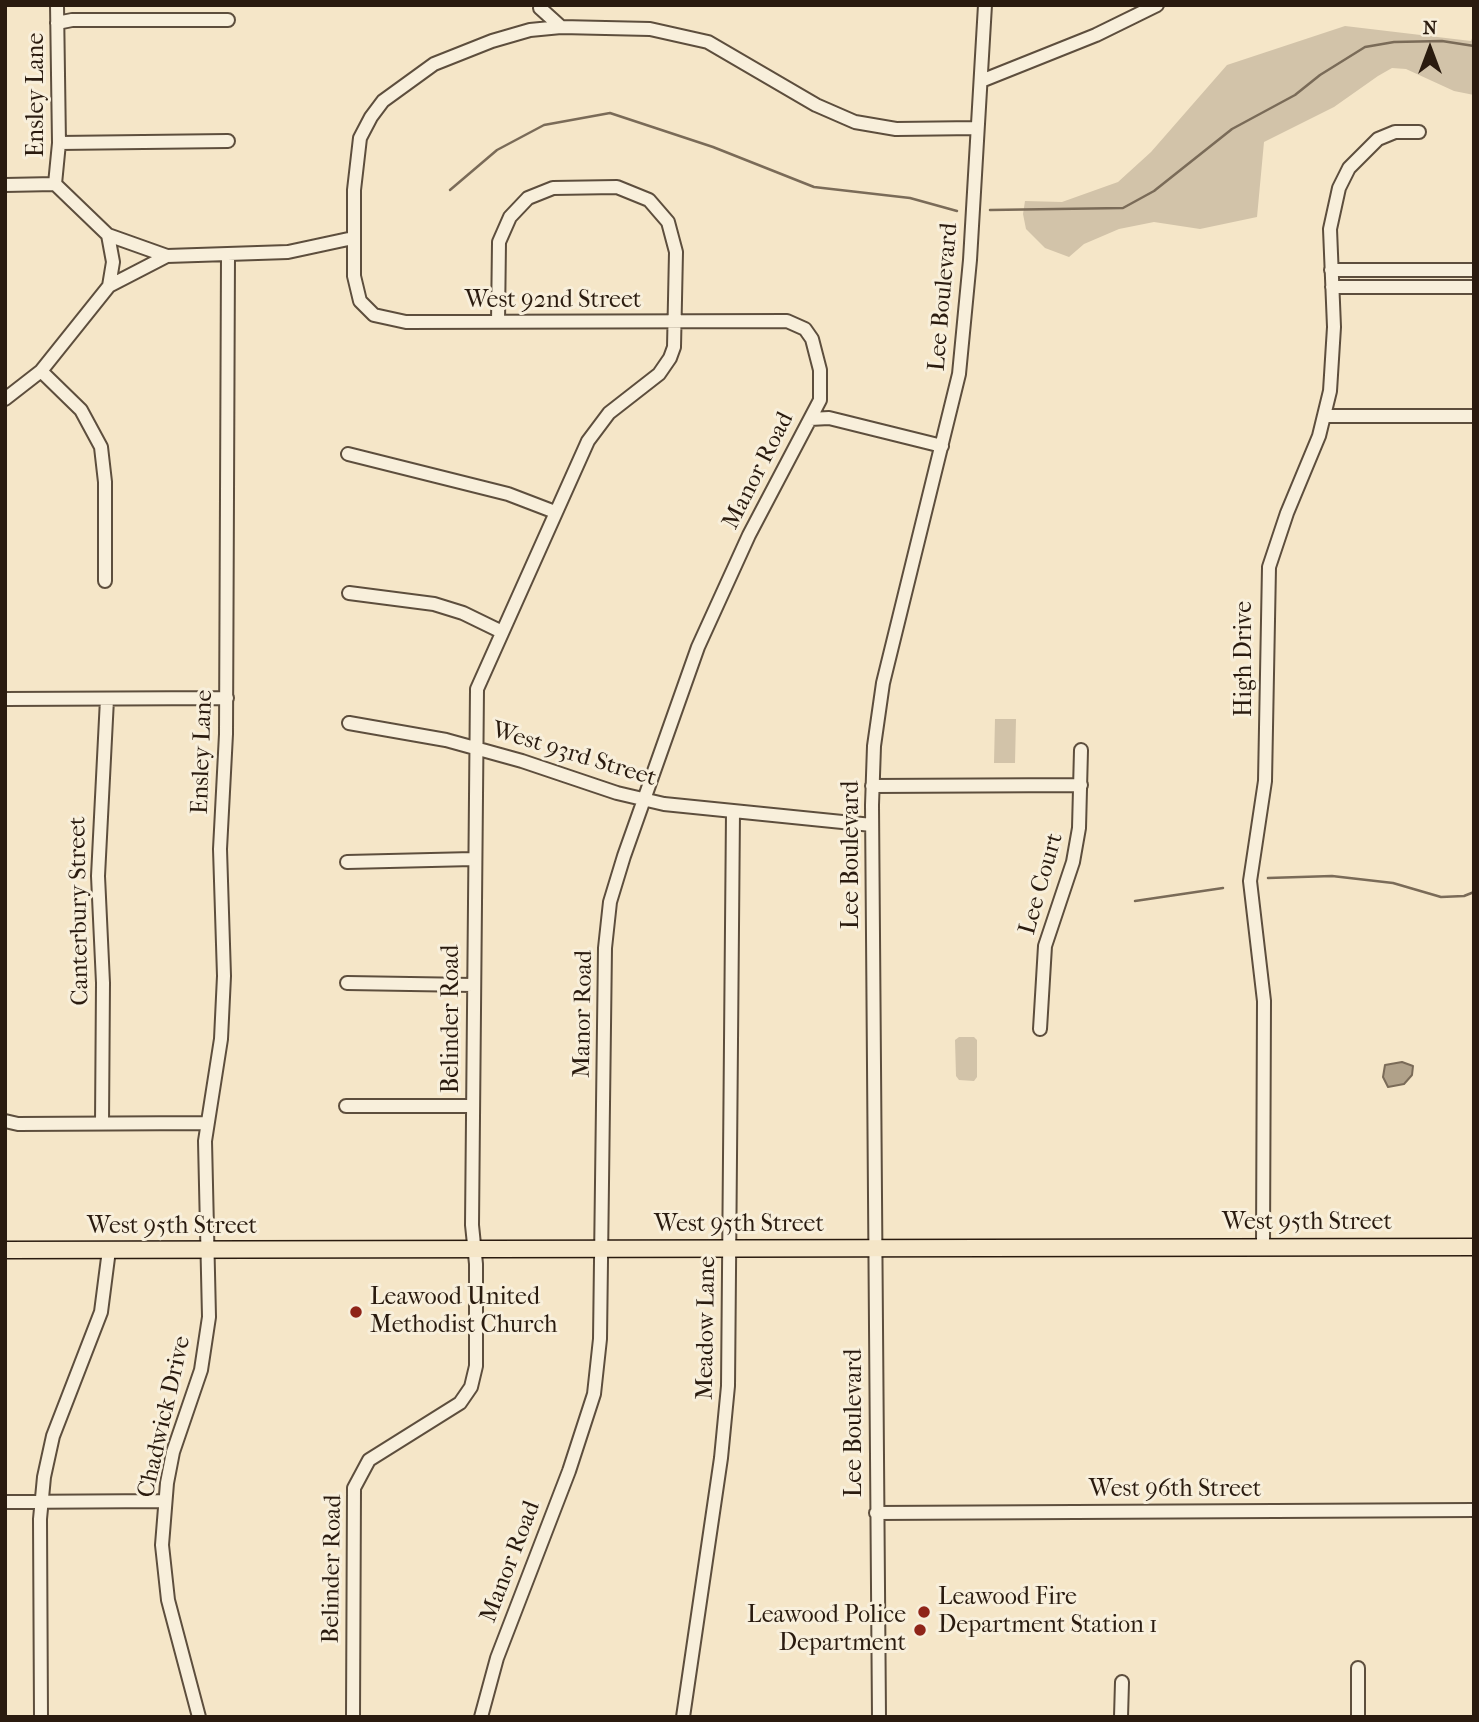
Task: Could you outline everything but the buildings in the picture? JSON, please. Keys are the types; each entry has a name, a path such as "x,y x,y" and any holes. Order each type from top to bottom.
{"main road":[{"name":"West 95th Street","path":"5,1250 1263,1245 1474,1247"}],"street":[{"name":"Ensley Lane","path":"55,184 59,143 57,5"},
{"name":"Lee Boulevard","path":"879,1717 872,786 883,683 942,446 964,341 985,5"},
{"path":"530,30 540,7 561,27"},
{"path":"981,80 1010,71 1151,7"},
{"path":"57,23 72,20 228,20"},
{"name":"West 92nd Street","path":"811,337 805,328 786,321 394,322 374,315 356,291 353,238 358,147 365,126 383,101 434,64 463,51 530,30 561,27 650,29 708,42 816,105 855,122 896,129 977,128"},
{"name":"High Drive","path":"1263,1245 1264,991 1250,881 1265,781 1267,584 1272,555 1324,416 1332,370 1332,210 1349,168 1378,139 1395,132 1419,132"},
{"path":"59,143 228,141"},
{"path":"5,185 55,184 108,235 167,256 288,252 353,238"},
{"name":"Belinder Road","path":"354,1717 354,1488 369,1460 460,1403 471,1387 476,1366 472,1106 474,747 477,689 500,631 597,426 666,365 674,347 676,252 671,230 662,213 649,200 629,190 566,187 541,191 528,198 503,227 499,242 498,322"},
{"path":"108,235 113,262 109,286"},
{"name":"Ensley Lane","path":"207,1249 207,1123 224,1004 220,849 227,698 228,255"},
{"path":"6,397 41,370 109,286 167,256"},
{"path":"1331,270 1474,270"},
{"path":"1332,287 1474,287"},
{"name":"Manor Road","path":"481,1717 497,1658 569,1471 594,1394 600,1339 607,923 620,869 643,799 718,602 820,400 820,370 811,337"},
{"path":"41,370 81,410 101,447 105,482 105,581"},
{"path":"820,400 829,418"},
{"path":"1324,416 1474,416"},
{"path":"810,419 829,418 942,446"},
{"path":"348,454 508,494 555,512"},
{"path":"349,593 434,604 500,631"},
{"path":"5,699 227,698"},
{"name":"Canterbury Street","path":"102,1123 103,984 98,863 107,699"},
{"name":"West 93rd Street","path":"349,723 474,747 643,799 733,812 872,825"},
{"name":"Lee Court","path":"1040,1029 1044,956 1073,862 1079,828 1081,750"},
{"path":"872,786 1080,785"},
{"name":"Meadow Lane","path":"683,1717 724,1434 730,1330 733,812"},
{"path":"347,862 474,859"},
{"path":"347,983 473,985"},
{"path":"346,1105 472,1106"},
{"path":"5,1121 53,1124 207,1123"},
{"name":"Chadwick Drive","path":"200,1717 168,1600 162,1545 165,1501 173,1452 198,1380 206,1340 209,1285 207,1249"},
{"path":"41,1717 41,1502 53,1436 101,1312 109,1250"},
{"path":"5,1502 165,1501"},
{"name":"West 96th Street","path":"876,1513 1474,1510"},
{"path":"1358,1668 1358,1717"},
{"path":"1121,1717 1122,1682"}],"shaded area":[{"path":"1345,26 1471,41 1474,33 1474,95 1454,91 1406,69 1392,68 1334,107 1264,142 1257,217 1200,229 1154,222 1119,229 1084,244 1069,257 1045,248 1026,229 1023,214 1025,201 1062,202 1118,182 1151,152 1227,65"},
{"path":"995,719 1016,719 1015,763 994,763"},
{"path":"959,1037 974,1037 977,1040 977,1077 974,1081 959,1080 956,1076 955,1040"},
{"path":"1402,1062 1413,1066 1412,1075 1404,1084 1388,1087 1383,1077 1385,1065"}],"waterway":[{"path":"990,210 1123,208 1154,191 1232,129 1295,95 1320,75 1365,47 1394,42 1442,41 1474,46"},
{"path":"450,190 497,150 544,125 610,113 713,147 814,187 910,198 957,211"},
{"path":"1268,878 1332,876 1393,883 1441,897 1464,896 1474,892"},
{"path":"1135,901 1223,888"}],"place":[{"name":"Leawood United Methodist Church","path":"356,1312"},
{"name":"Leawood Fire Department Station 1","path":"924,1612"},
{"name":"Leawood Police Department","path":"920,1630"}]}
